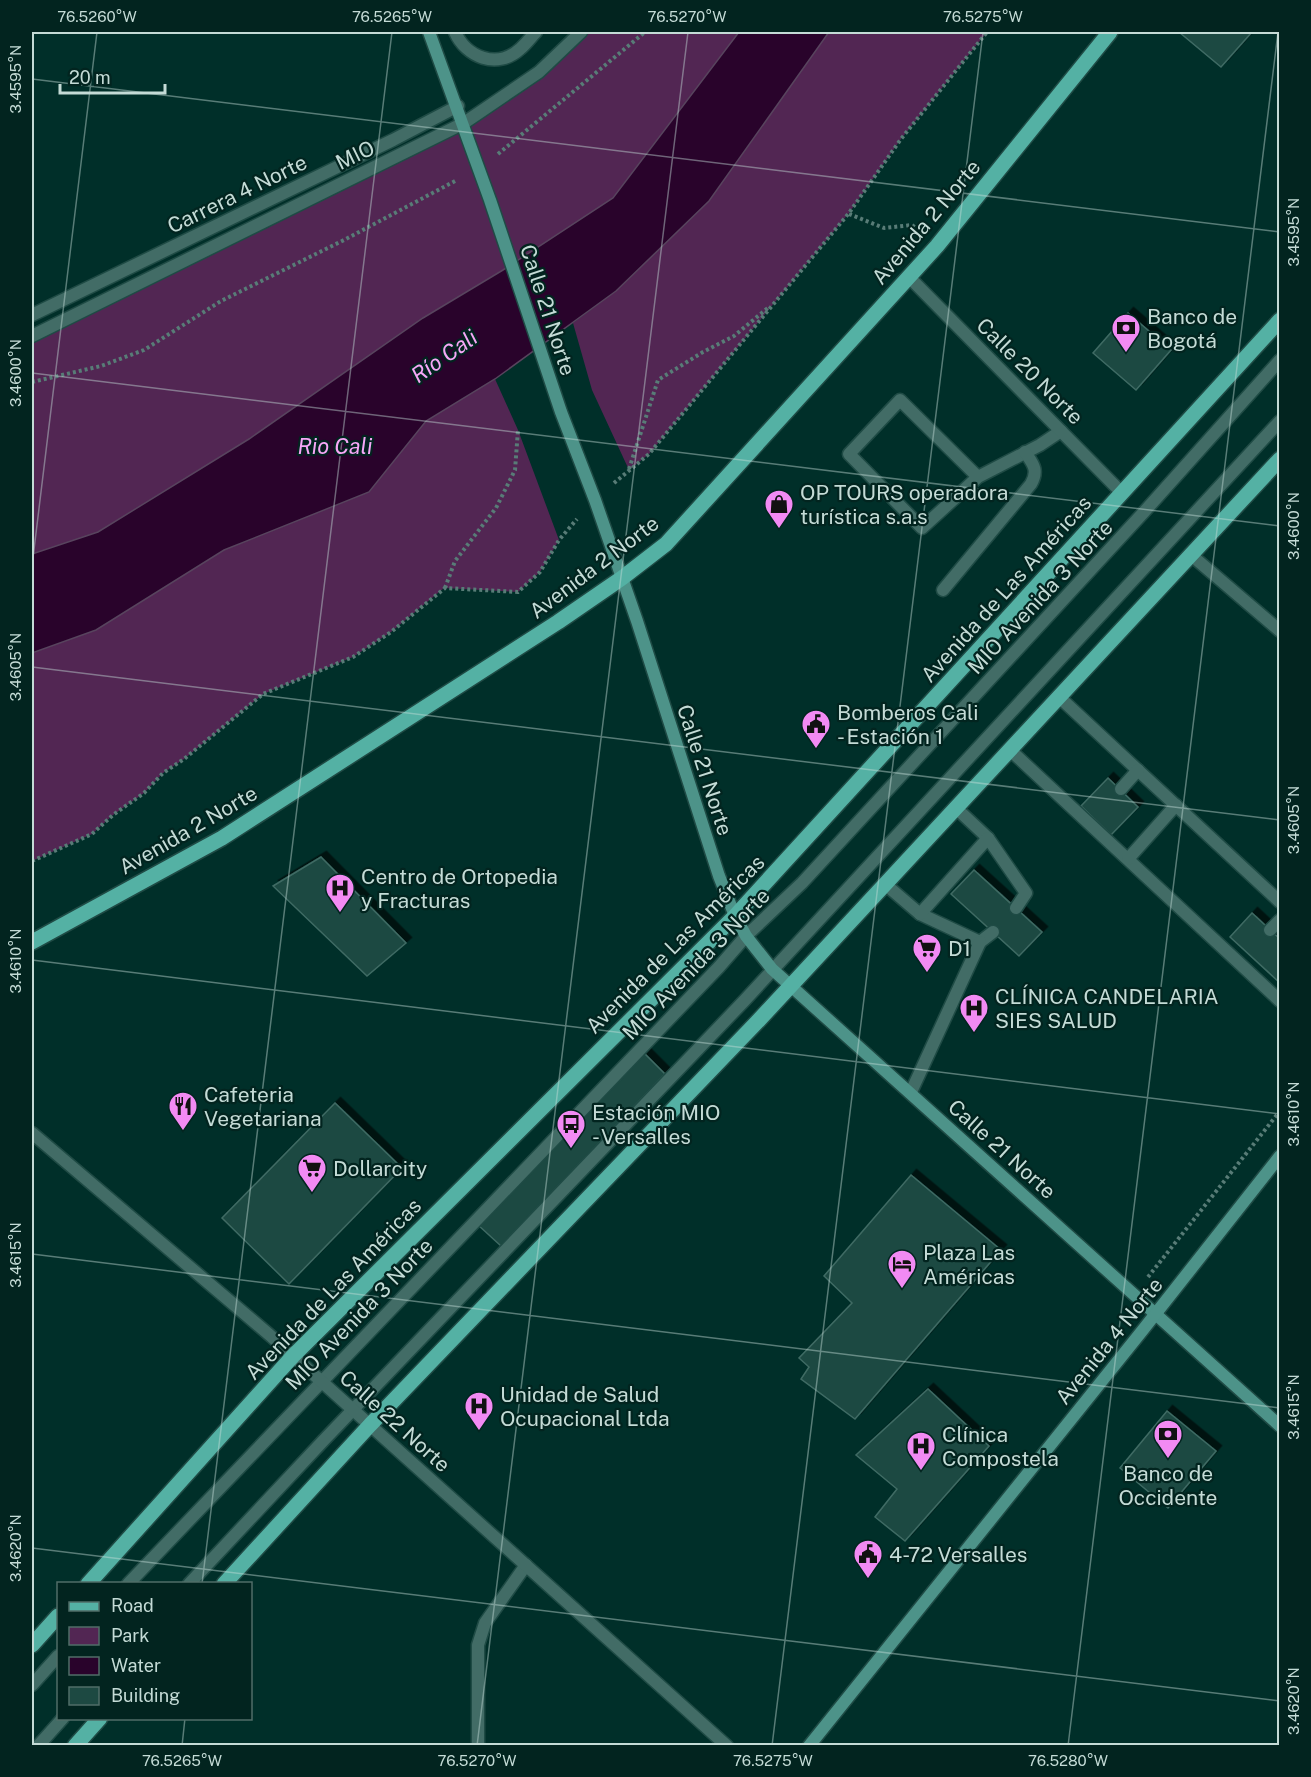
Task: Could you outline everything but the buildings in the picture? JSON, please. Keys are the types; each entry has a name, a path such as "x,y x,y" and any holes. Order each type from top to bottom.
{"main road":[{"name":"Calle 21 Norte","path":"429,32 458,106 561,412 622,578 719,876 735,916 746,936 772,969 1280,1426"},
{"name":"Avenida 2 Norte","path":"32,942 222,838 558,622 622,578 666,544 937,246 1110,32"},
{"name":"Avenida de Las Américas","path":"90,1582 293,1356 735,916 1280,320"},
{"path":"226,1582 370,1425 791,985 1280,459"},
{"name":"Avenida 4 Norte","path":"808,1746 1156,1314 1280,1156"},
{"path":"32,1646 57,1617"},
{"path":"75,1746 99,1720"}],"street":[{"path":"455,32 460,42 472,54 480,58 504,58 519,51 536,32"},
{"name":"MIO","path":"32,336 464,123 539,72 582,32"},
{"name":"Carrera 4 Norte","path":"32,315 458,106"},
{"name":"Calle 20 Norte","path":"909,277 1122,493"},
{"name":"MIO Avenida 3 Norte","path":"130,1582 719,967 746,936 810,874 1144,512 1280,360"},
{"path":"978,477 900,400 849,454 922,528 978,477 1040,445 1061,431"},
{"path":"191,1582 352,1410 736,1010 1280,421"},
{"path":"943,590 1036,477 1036,470 1025,452"},
{"path":"1190,554 1280,631"},
{"path":"1058,696 1280,902"},
{"path":"1010,748 1092,821 1128,859 1280,1001"},
{"path":"1121,789 1138,770"},
{"path":"1128,859 1176,805"},
{"path":"955,807 988,838 1026,893 1016,908"},
{"path":"920,914 988,838"},
{"path":"885,884 920,914 980,942"},
{"path":"1270,930 1280,920"},
{"path":"910,1092 980,942 993,932"},
{"path":"1239,963 1248,954"},
{"name":"Calle 22 Norte","path":"32,1133 293,1356 727,1746"},
{"path":"478,1746 478,1645 485,1623 526,1565"},
{"path":"32,1684 57,1657"},
{"path":"38,1746 62,1720"}],"path":[{"path":"32,382 102,366 144,350 220,301 344,240 418,199 479,169 645,32"},
{"path":"776,301 734,336 658,380 629,470 649,454 776,301 849,213 901,139 987,32"},
{"path":"849,213 884,228 912,225"},
{"path":"32,861 92,834 112,815 144,793 163,773 184,759 262,694 353,657 391,632 444,588 455,561 496,508 514,470 518,430"},
{"path":"444,588 518,592 540,572 558,540"},
{"path":"1148,1277 1280,1111"}],"green space":[{"path":"581,32 739,32 613,198 503,270 423,318 249,439 98,532 32,554 32,336 464,123"},
{"path":"829,32 987,32 901,139 849,213 649,454 629,470 592,390 573,323 616,291 709,201"},
{"path":"495,379 518,430 559,540 540,572 518,592 444,588 391,632 353,657 263,694 184,759 163,773 144,793 113,815 92,834 32,861 32,653 96,630 224,550 369,492 426,421"}],"water":[{"name":"Rio Cali","path":"739,32 829,32 709,201 616,291 495,379 426,421 369,492 224,550 96,630 32,653 32,554 98,532 249,439 423,318 503,270 613,198"}],"place":[{"name":"Banco de Bogotá","path":"1126,354"},
{"name":"OP TOURS operadora turística s.a.s","path":"779,530"},
{"name":"Bomberos Cali - Estación 1","path":"816,750"},
{"name":"Centro de Ortopedia y Fracturas","path":"340,914"},
{"name":"D1","path":"927,974"},
{"name":"CLÍNICA CANDELARIA SIES SALUD","path":"974,1034"},
{"name":"Cafeteria Vegetariana","path":"183,1132"},
{"name":"Estación MIO - Versalles","path":"571,1150"},
{"name":"Dollarcity","path":"312,1194"},
{"name":"Plaza Las Américas","path":"902,1290"},
{"name":"Unidad de Salud Ocupacional Ltda","path":"479,1432"},
{"name":"Banco de Occidente","path":"1168,1460"},
{"name":"Clínica Compostela","path":"921,1472"},
{"name":"4-72 Versalles","path":"868,1580"}],"water label":[{"name":"Río Cali","path":"444,356"}]}
